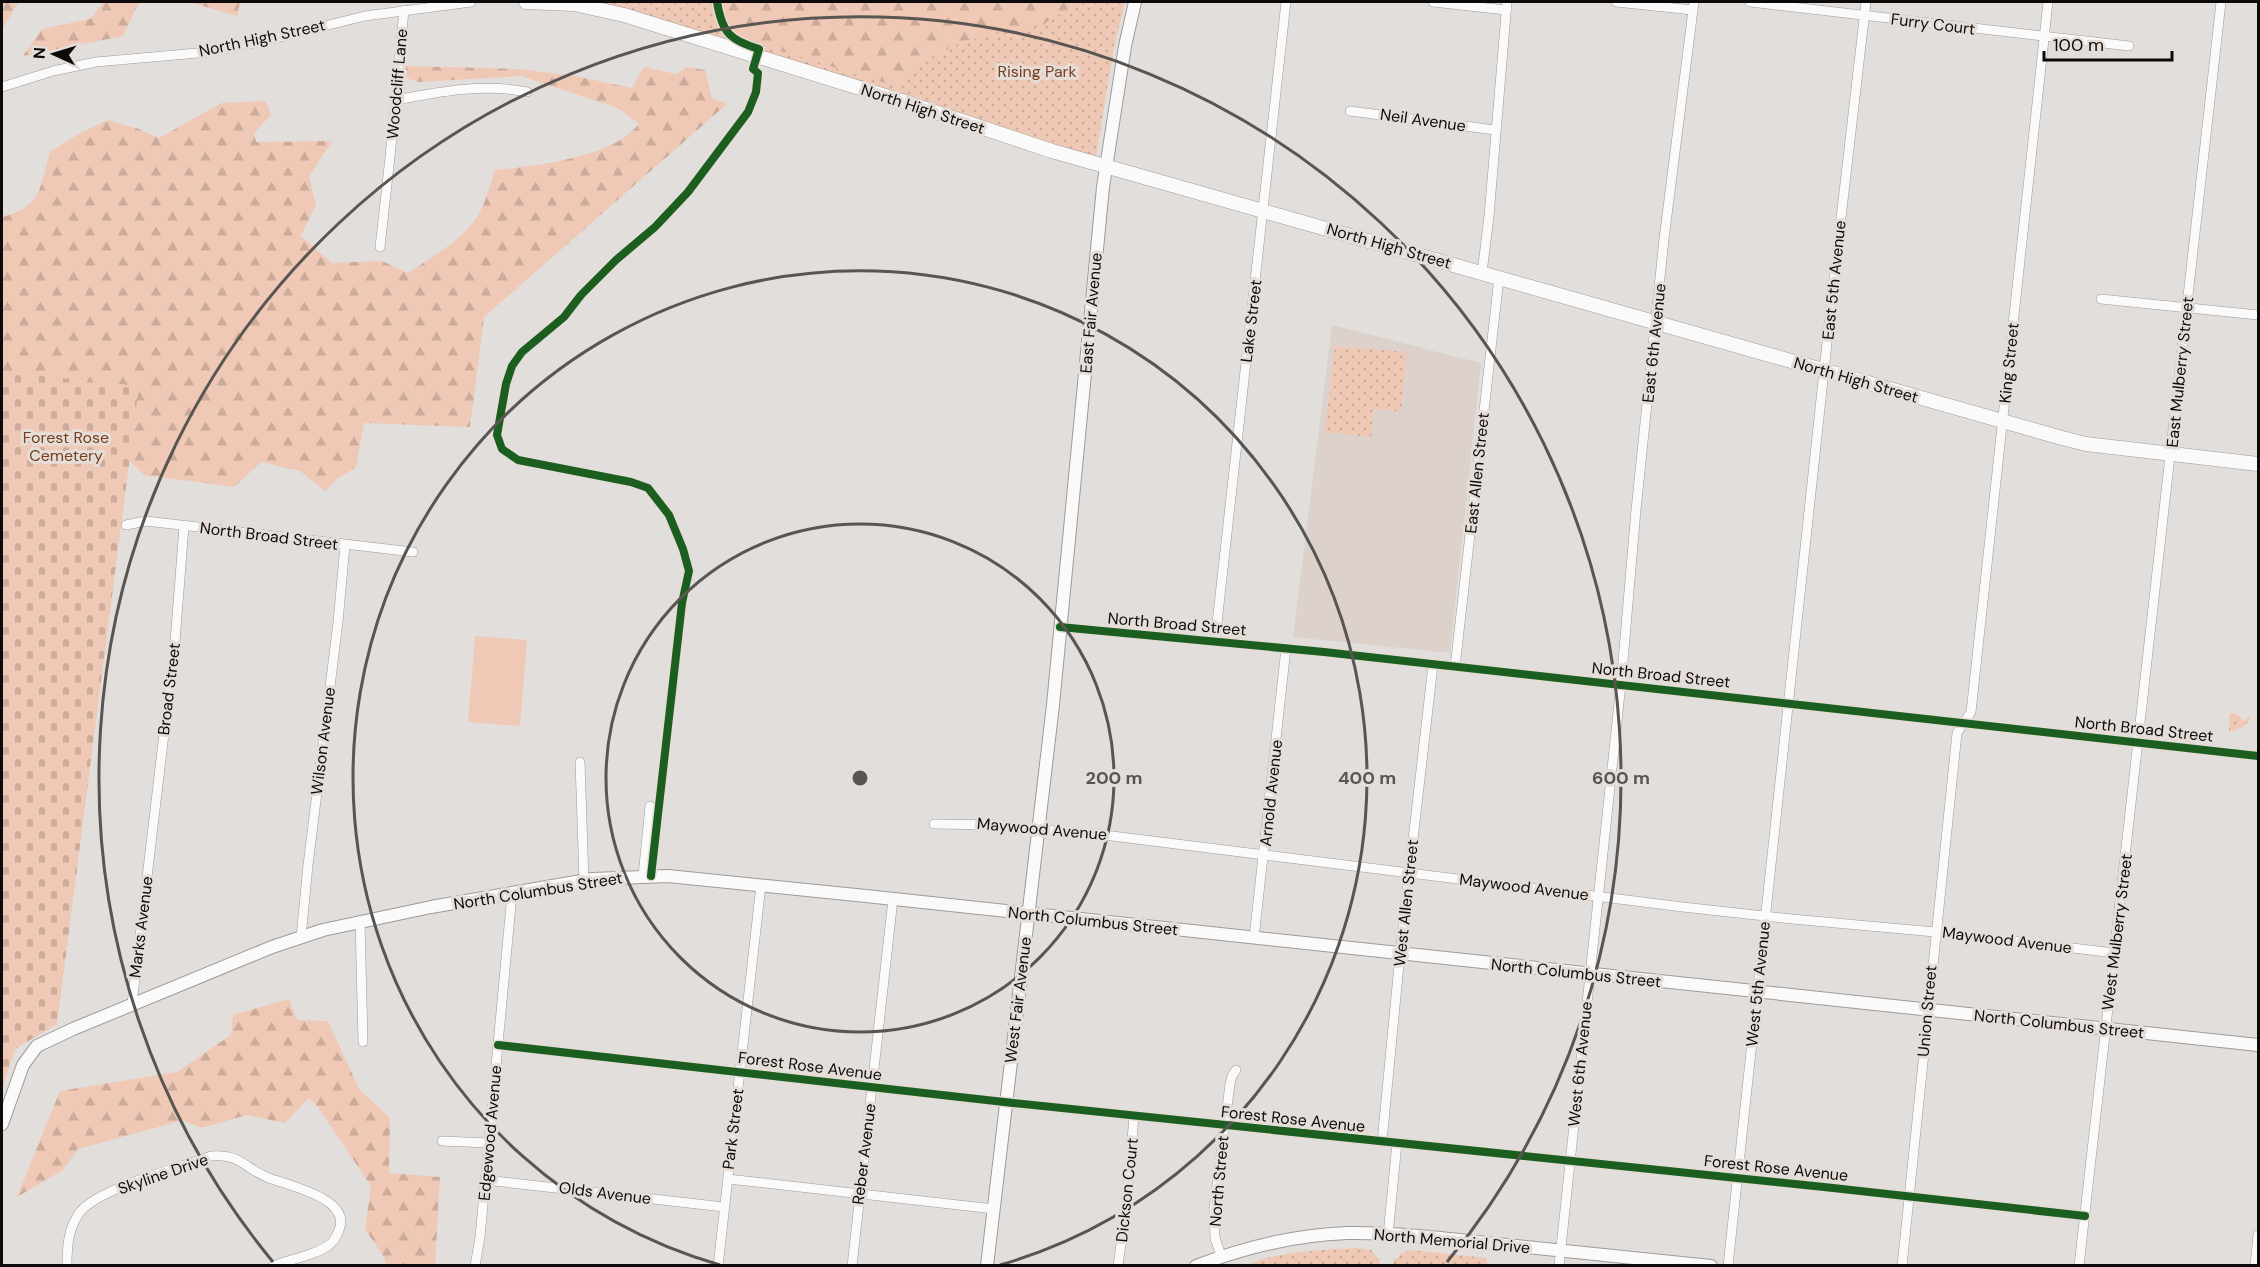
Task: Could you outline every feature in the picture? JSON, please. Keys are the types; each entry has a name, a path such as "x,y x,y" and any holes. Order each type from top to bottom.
{"highway":[{"name":"North High Street","path":"526,2 574,4 616,13 908,103 1052,151 2086,444 2259,464"}],"main road":[{"name":"East Fair Avenue","path":"1060,627 1106,166 1123,57 1135,2"},
{"name":"West Fair Avenue","path":"987,1266 1060,627"},
{"name":"North Columbus Street","path":"2,1124 22,1065 38,1046 132,1004 301,937 360,921 584,880 643,876 761,885 2259,1045"},
{"name":"North Memorial Drive","path":"1196,1266 1248,1248 1299,1237 1350,1233 1711,1266"}],"street":[{"name":"North High Street","path":"2,87 53,71 96,62 209,52 268,40 356,17 471,2"},
{"name":"Lake Street","path":"1215,641 1286,2"},
{"path":"1433,2 1506,6 1489,216 1482,273"},
{"path":"1616,2 1694,6"},
{"name":"Furry Court","path":"1750,2 2129,46"},
{"name":"East 5th Avenue","path":"1788,703 1866,2"},
{"name":"King Street","path":"1964,722 1971,712 2048,2"},
{"name":"East Mulberry Street","path":"2137,742 2221,2"},
{"name":"East 6th Avenue","path":"1621,684 1636,510 1664,239 1694,6"},
{"name":"Woodcliff Lane","path":"380,247 404,10"},
{"path":"396,100 438,92 475,89 510,89 527,92"},
{"name":"Neil Avenue","path":"1350,111 1495,130"},
{"name":"East Allen Street","path":"1455,667 1499,278"},
{"path":"2101,299 2259,315"},
{"name":"North Broad Street","path":"126,525 146,521 413,552"},
{"name":"Broad Street","path":"150,850 175,641 184,527"},
{"name":"Wilson Avenue","path":"301,937 345,545"},
{"name":"North Broad Street","path":"1060,627 1286,648 1621,684 2259,756"},
{"name":"Arnold Avenue","path":"1254,938 1286,648"},
{"name":"West Allen Street","path":"1382,1142 1433,664"},
{"name":"West 6th Avenue","path":"1559,1266 1621,684"},
{"name":"West 5th Avenue","path":"1728,1266 1788,703"},
{"name":"Union Street","path":"1902,1266 1957,733 1964,722"},
{"name":"West Mulberry Street","path":"2079,1266 2137,742"},
{"path":"580,762 584,880"},
{"path":"643,876 650,807"},
{"name":"Maywood Avenue","path":"934,824 969,823 1113,836 1765,916 1935,932 2115,953"},
{"name":"Marks Avenue","path":"132,1004 150,850"},
{"name":"Park Street","path":"718,1266 761,885"},
{"name":"Edgewood Avenue","path":"475,1266 480,1238 512,894"},
{"name":"Reber Avenue","path":"852,1266 893,899"},
{"path":"360,921 363,1042"},
{"name":"Forest Rose Avenue","path":"498,1045 1006,1102 2085,1216"},
{"name":"North Street","path":"1221,1256 1215,1238 1214,1209 1230,1084 1236,1070"},
{"name":"Dickson Court","path":"1118,1266 1128,1192 1134,1115"},
{"path":"442,1141 489,1143"},
{"path":"1388,1235 1397,1143"},
{"name":"Skyline Drive","path":"67,1266 67,1247 73,1224 78,1214 96,1198 211,1156 222,1155 237,1159 261,1175 320,1197 331,1203 339,1213 341,1225 337,1237 329,1245 273,1266"},
{"path":"728,1179 994,1209"},
{"name":"Olds Avenue","path":"485,1180 724,1207"},
{"path":"2255,1266 2259,1235"}],"shaded area":[{"path":"1332,325 1481,363 1450,653 1293,637"}],"green space":[{"path":"2,2 19,2 2,29"},
{"path":"104,2 139,2 123,36 23,56 42,29 90,19"},
{"path":"189,2 240,2 237,16"},
{"name":"Rising Park","path":"526,2 1125,2 1114,47 1095,163 624,15"},
{"path":"721,2 1079,2 1044,24 964,41 918,64 901,88 749,41 730,24"},
{"path":"406,66 518,69 575,76 632,88 644,67 676,74 687,67 705,70 712,98 727,104 484,317 470,427 364,423 356,467 337,479 325,491 300,471 261,462 234,487 144,475 124,455 2,389 2,217 25,208 32,201 41,185 50,152 80,133 108,120 139,129 159,138 222,103 266,101 271,115 254,133 256,142 332,141 309,177 316,205 301,236 332,263 382,261 408,273 449,245 471,225 483,206 495,170 544,164 593,152 622,139 639,124 618,108 521,76 419,82 406,78"},
{"path":"1335,346 1407,352 1401,412 1374,409 1371,437 1325,432"},
{"name":"Forest Rose Cemetery","path":"2,372 139,386 57,1024 15,1049 2,1089"},
{"path":"475,636 527,640 520,726 468,722"},
{"path":"2230,713 2237,714 2243,721 2251,715 2245,725 2229,732"},
{"path":"289,999 297,1020 328,1021 359,1089 390,1118 389,1173 440,1177 435,1265 386,1265 384,1257 365,1229 371,1186 318,1107 309,1098 285,1123 247,1115 201,1128 183,1120 78,1149 63,1170 17,1197 60,1091 177,1072 231,1035 233,1015"},
{"path":"1357,1248 1371,1250 1377,1258 1380,1258 1380,1265 1249,1265 1285,1254"},
{"path":"1411,1250 1486,1258 1488,1265 1393,1265 1394,1258 1397,1259 1400,1254"}],"cycle path":[{"path":"651,876 682,603 689,571 683,549 669,515 648,488 631,482 518,460 502,449 497,435 506,384 512,366 522,352 564,317 581,295 616,260 655,227 688,192 748,112 756,92 758,73 753,69 759,49 740,42 729,33 721,21 717,2"},
{"path":"1060,627 1324,652 2258,756"},
{"path":"498,1045 1013,1103 2085,1216"}]}
